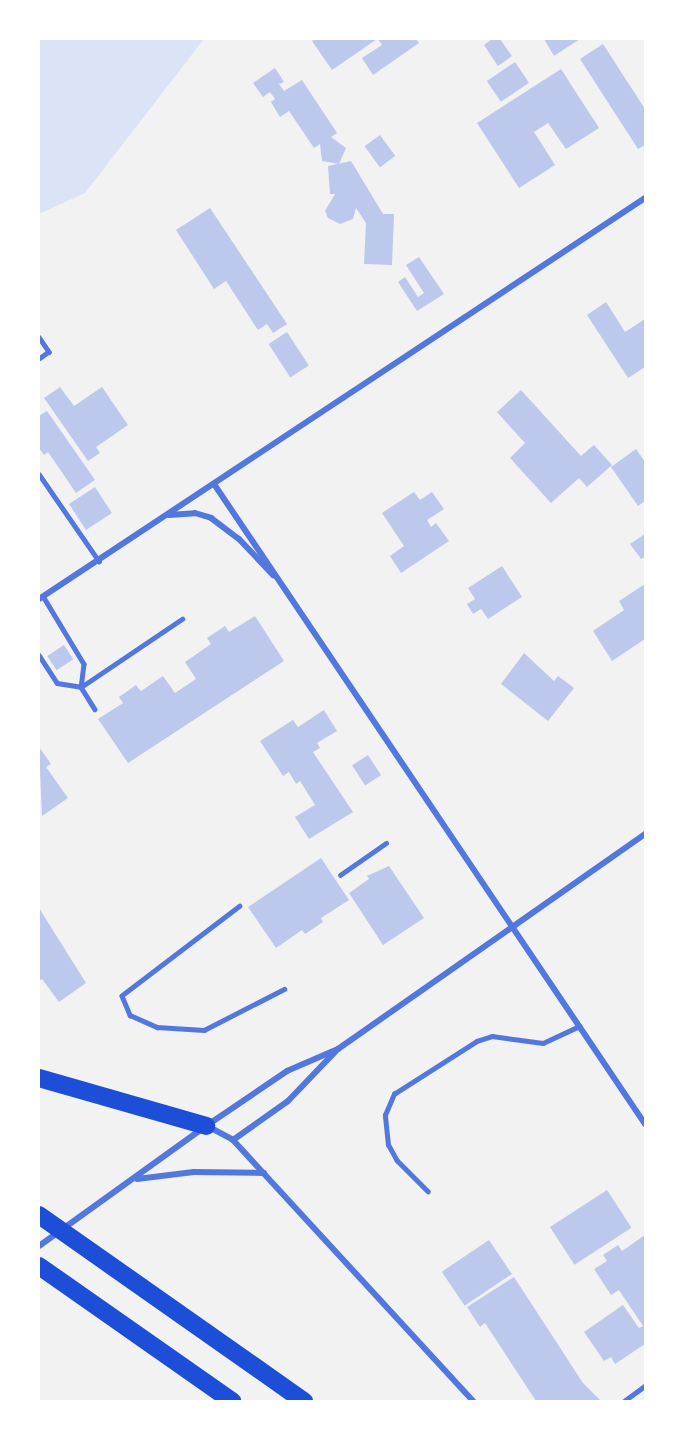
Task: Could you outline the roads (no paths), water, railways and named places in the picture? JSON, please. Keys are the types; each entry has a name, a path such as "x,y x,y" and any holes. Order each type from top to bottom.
{"highway":[{"path":"39,1078 206,1126"},
{"path":"39,1215 303,1401"},
{"path":"39,1266 232,1401"}],"street":[{"path":"41,598 645,198"},
{"path":"214,484 286,588 509,926 645,1124"},
{"path":"167,515 195,513 211,518 239,539 286,588"},
{"path":"233,1140 288,1101 338,1049 509,926 645,834"},
{"path":"39,1246 287,1071 338,1049"},
{"path":"206,1126 233,1140 473,1401"},
{"path":"135,1179 194,1172 265,1173"}],"lane":[{"path":"39,337 50,352 39,359"},
{"path":"39,474 99,561"},
{"path":"41,598 84,664 81,687 95,709"},
{"path":"39,655 57,683 81,687 182,619"},
{"path":"340,875 386,843"},
{"path":"240,906 122,996 130,1015 157,1027 204,1030 284,989"},
{"path":"428,1192 396,1161 388,1145 385,1115 394,1094 477,1041 492,1036 543,1043 579,1026"},
{"path":"624,1401 645,1386"}]}
